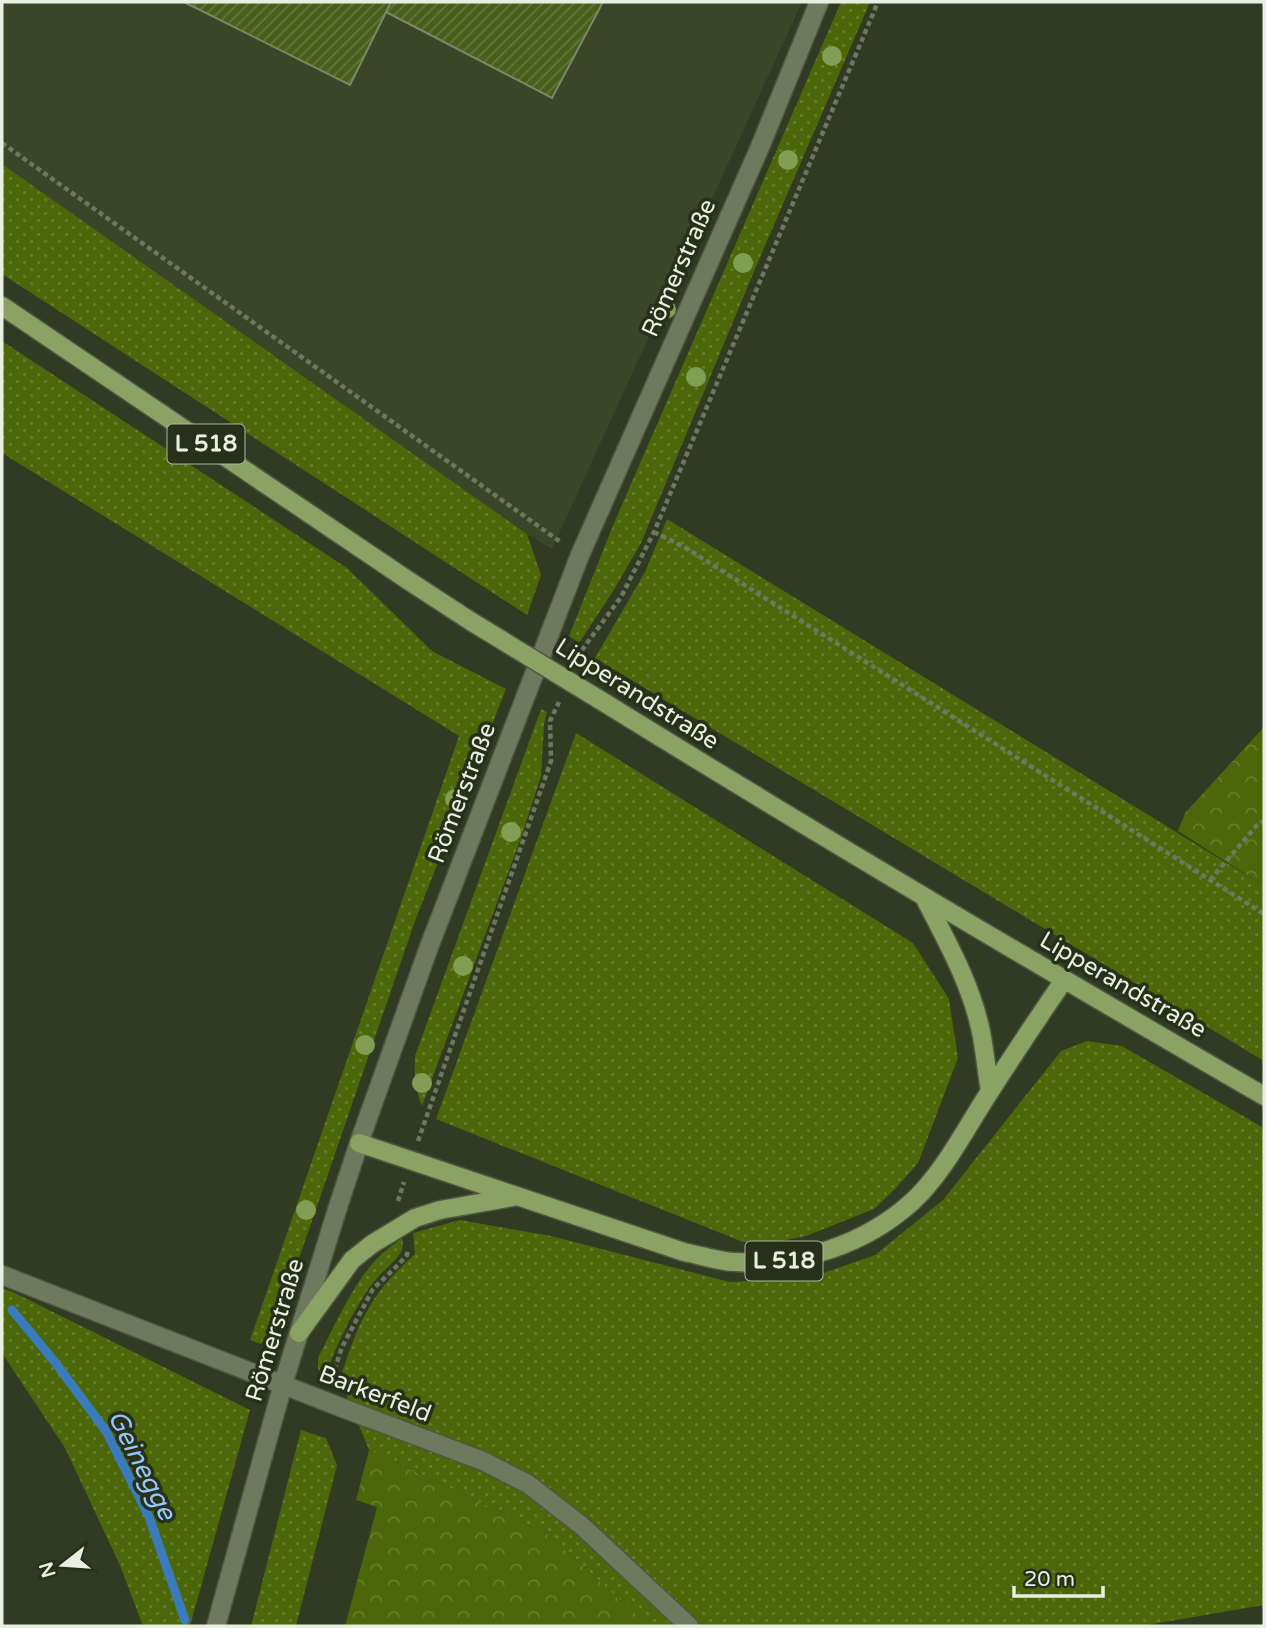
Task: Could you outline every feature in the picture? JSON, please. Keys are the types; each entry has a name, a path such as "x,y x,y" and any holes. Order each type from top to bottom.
{"main road":[{"name":"Römerstraße","path":"216,1626 283,1384 359,1143 429,947 580,555 760,147 819,2"},
{"name":"Lipperandstraße","path":"2,306 472,622 723,776 1264,1096"},
{"path":"923,895 970,994 982,1035 990,1091"},
{"name":"L 518","path":"359,1143 684,1252 734,1263 785,1261 832,1250 878,1227 913,1201 937,1174 1064,980"},
{"name":"L 518","path":"299,1333 352,1260 372,1244 415,1218 440,1210 516,1197"},
{"name":"Barkerfeld","path":"2,1275 483,1461 528,1484 582,1527 689,1626"}],"path":[{"path":"2,143 580,555"},
{"path":"654,532 686,548 1264,914"},
{"path":"1210,880 1256,825 1264,821"}],"shaded area":[{"path":"2,2 802,2 552,549 2,164"}],"green space":[{"path":"841,2 870,2 641,543 579,643 569,636 614,523"},
{"path":"2,164 527,534 541,575 527,615 2,274"},
{"path":"2,341 347,568 432,651 506,689 415,921 283,1305 273,1330 261,1344 250,1340 459,736 2,453"},
{"path":"667,519 1264,886 1264,1061 595,658 645,572"},
{"path":"541,709 547,712 541,776 522,835 422,1106 416,1081 415,1056"},
{"path":"1264,727 1264,886 1178,831 1185,813"},
{"path":"576,733 913,943 949,999 958,1058 918,1163 874,1209 806,1236 776,1242 743,1242 436,1119"},
{"path":"1087,1041 1122,1046 1264,1128 1264,1605 1141,1626 649,1626 546,1533 369,1450 340,1379 354,1337 369,1308 388,1280 415,1254 413,1233 460,1220 551,1236 730,1282 809,1278 875,1255 943,1200 1061,1051"},
{"path":"402,1238 401,1253 367,1291 344,1332 326,1376 321,1378 318,1358 350,1296 376,1259"},
{"path":"2,1288 250,1410 190,1626 143,1626 119,1563 65,1448 2,1353"},
{"path":"301,1430 326,1438 337,1465 296,1626 251,1626"},
{"path":"369,1450 546,1533 649,1626 345,1626 377,1507 356,1500"}],"building":[{"path":"184,2 391,2 350,85"},
{"path":"391,2 603,2 552,98 386,12"}],"waterway":[{"name":"Geinegge","path":"12,1310 106,1431 149,1517 185,1620"}]}
